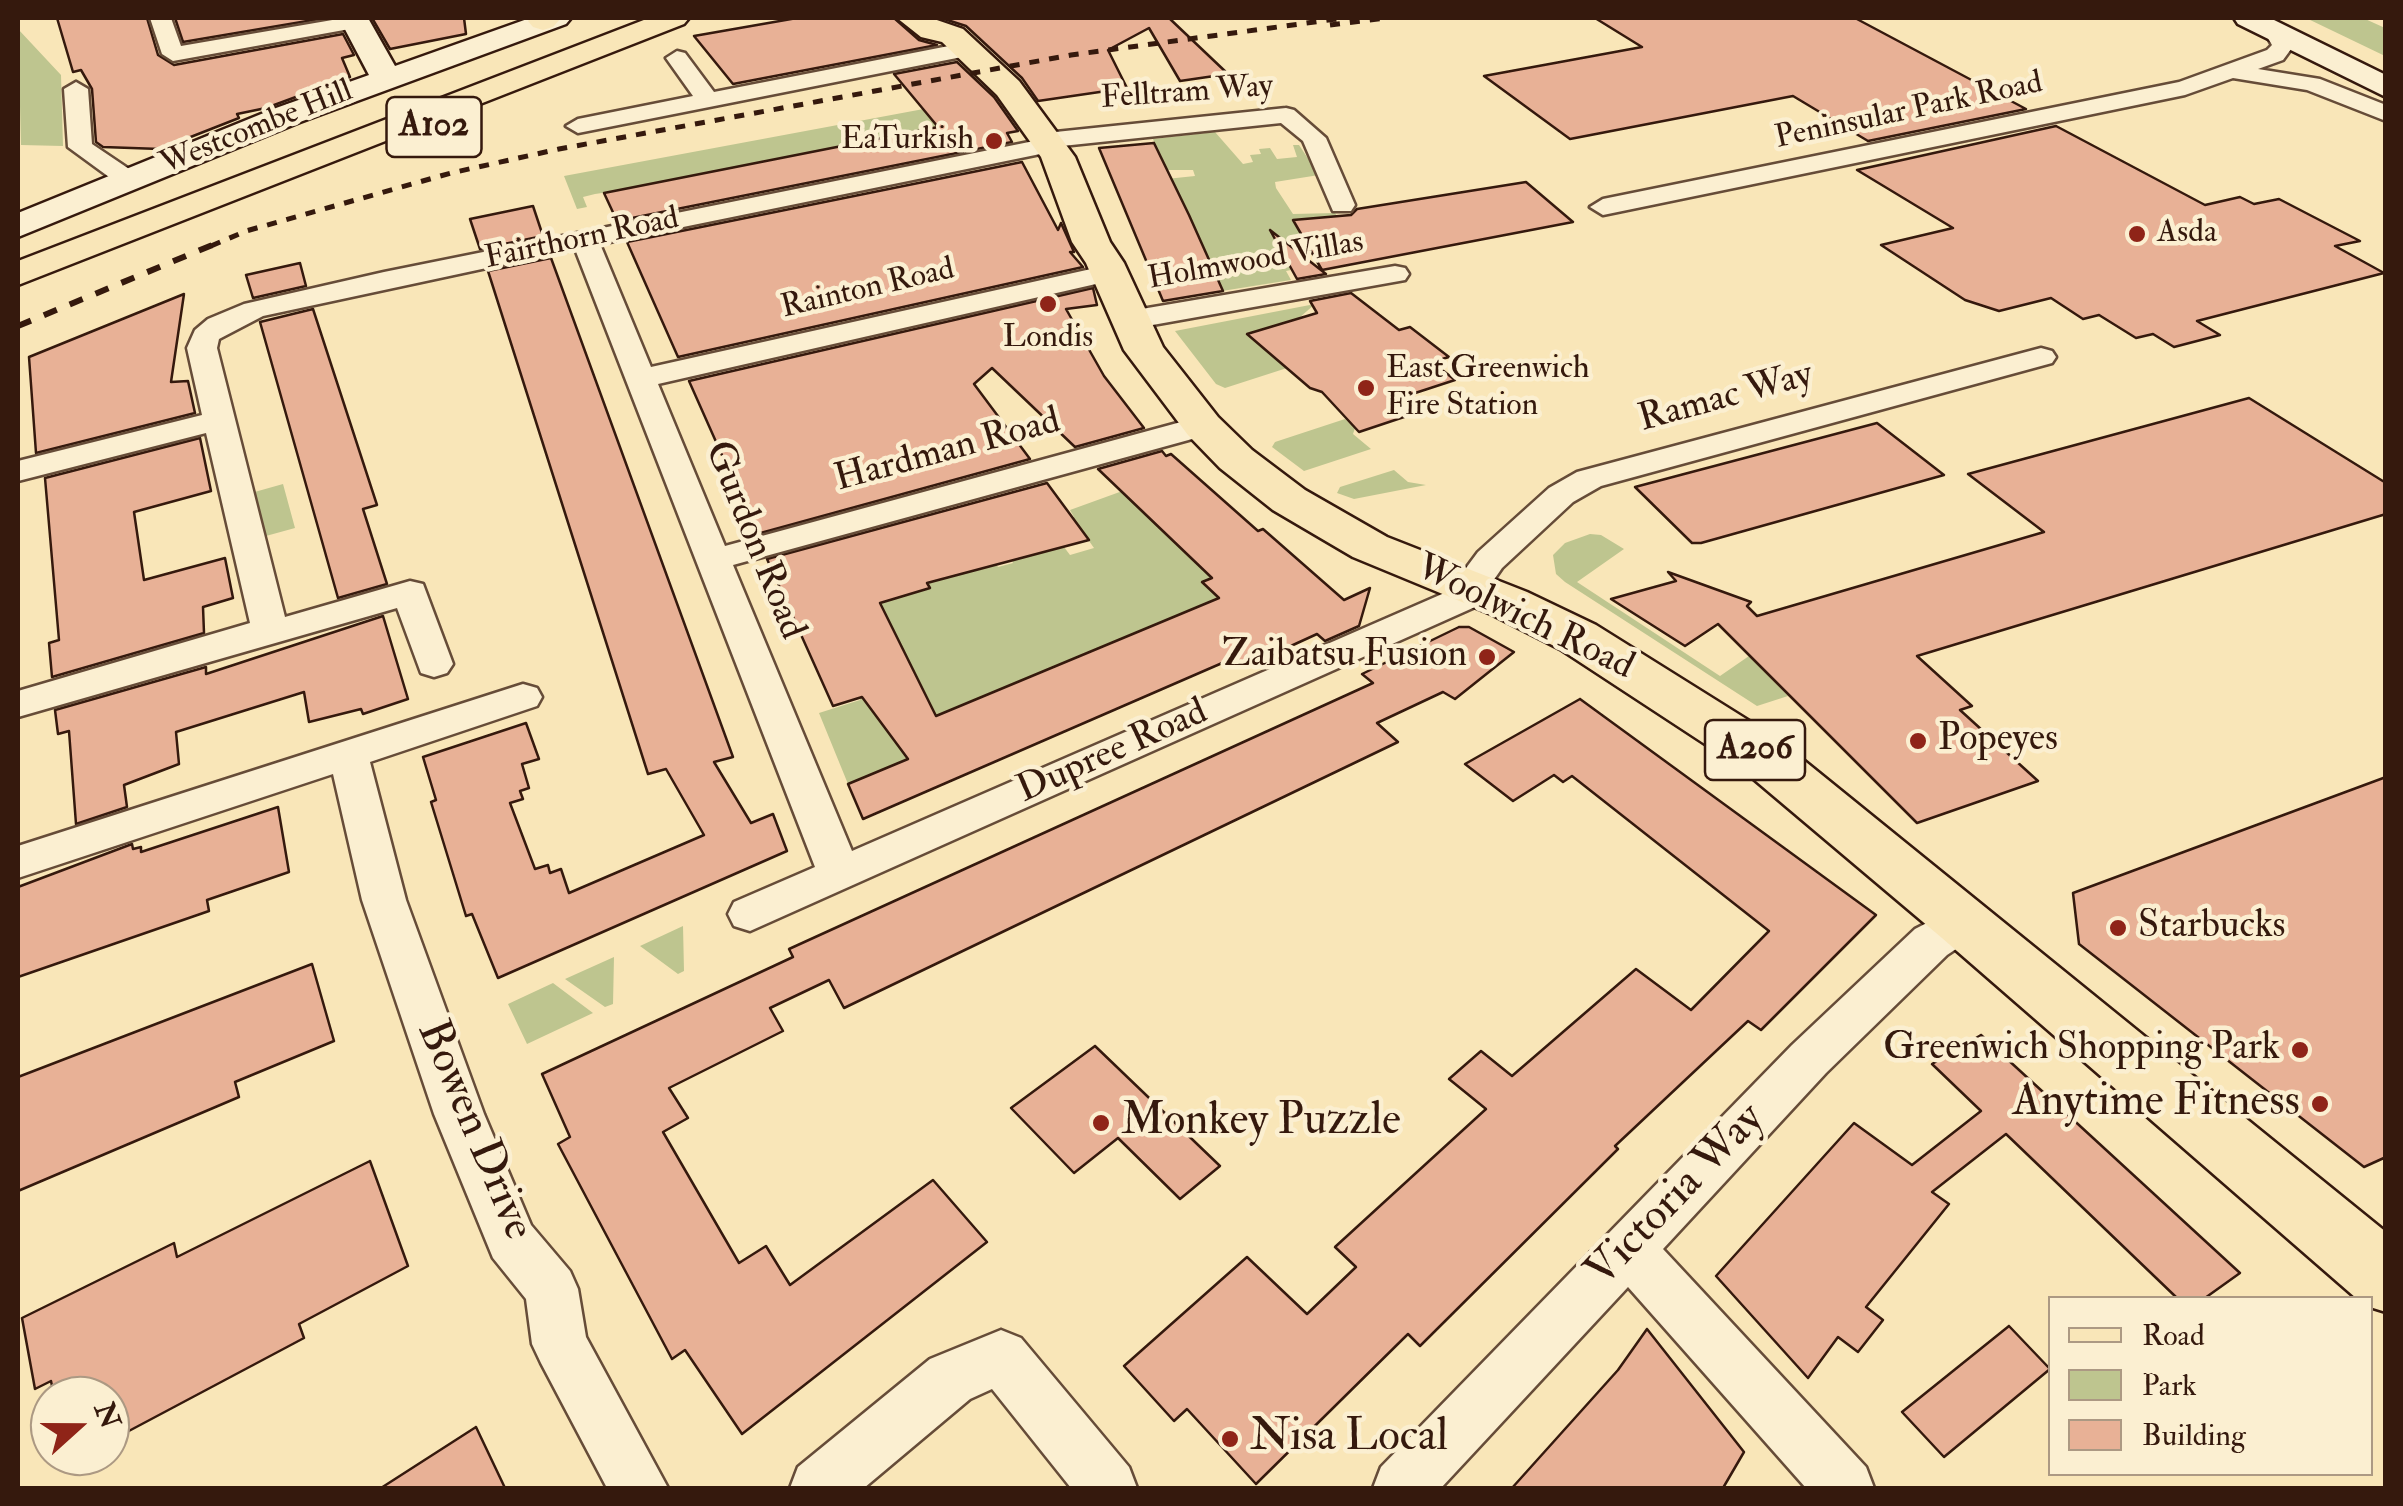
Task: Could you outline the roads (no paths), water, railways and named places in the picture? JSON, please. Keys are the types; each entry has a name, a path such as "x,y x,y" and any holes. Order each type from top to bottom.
{"main road":[{"path":"18,249 310,123 584,18"},
{"name":"A102","path":"18,249 627,18"},
{"name":"A102","path":"18,274 674,18"},
{"name":"A102","path":"153,222 378,149 710,18"},
{"name":"Woolwich Road","path":"912,18 932,31 955,34 1008,88 1058,157 1094,250 1110,273 1152,362 1236,459 1308,512 1370,547 1470,586 1578,637 1756,751 1964,921 2386,1278"}],"street":[{"path":"161,18 174,54 355,20 386,78"},
{"path":"2248,18 2278,25 2386,68"},
{"name":"Westcombe Hill","path":"18,226 386,78 548,19"},
{"path":"2278,25 2386,88"},
{"name":"Peninsular Park Road","path":"1603,207 2127,100 2226,74 2281,50 2278,25"},
{"path":"578,126 708,100 955,34"},
{"path":"677,58 708,100"},
{"name":"Peninsular Park Road","path":"2226,74 2262,73 2312,84 2386,114"},
{"path":"76,89 80,146 129,180"},
{"name":"Felltram Way","path":"1048,143 1286,115 1314,138 1342,205"},
{"name":"Fairthorn Road","path":"270,630 202,348 206,336 234,316 384,280 1048,143"},
{"name":"Gurdon Road","path":"584,240 716,559 840,875"},
{"name":"Rainton Road","path":"642,378 1110,273"},
{"name":"Holmwood Villas","path":"1130,320 1395,274"},
{"name":"Ramac Way","path":"1470,586 1490,560 1548,507 1589,479 2041,357"},
{"path":"18,472 219,420"},
{"name":"Hardman Road","path":"716,559 1204,426"},
{"name":"Dupree Road","path":"750,914 1462,599 1470,586"},
{"path":"18,704 410,592 434,664"},
{"path":"18,862 523,697"},
{"name":"Bowen Drive","path":"348,754 384,900 459,1114 512,1241 551,1288 560,1344 639,1488"},
{"name":"Victoria Way","path":"1402,1488 1809,1058 1931,942 1964,921"},
{"path":"1627,1246 1845,1488"},
{"path":"819,1488 950,1380 1000,1357 1108,1488"}],"railway":[{"path":"211,246 246,231 451,173 559,149 1071,55 1344,18"},
{"path":"1330,25 1386,18"},
{"path":"18,326 217,243"}],"place":[{"name":"EaTurkish","path":"994,141"},
{"name":"Asda","path":"2137,234"},
{"name":"Londis","path":"1048,304"},
{"name":"East Greenwich Fire Station","path":"1366,388"},
{"name":"Zaibatsu Fusion","path":"1487,657"},
{"name":"Popeyes","path":"1918,741"},
{"name":"Starbucks","path":"2118,928"},
{"name":"Greenwich Shopping Park","path":"2300,1050"},
{"name":"Anytime Fitness","path":"2320,1104"},
{"name":"Monkey Puzzle","path":"1101,1123"},
{"name":"Nisa Local","path":"1230,1439"}]}
